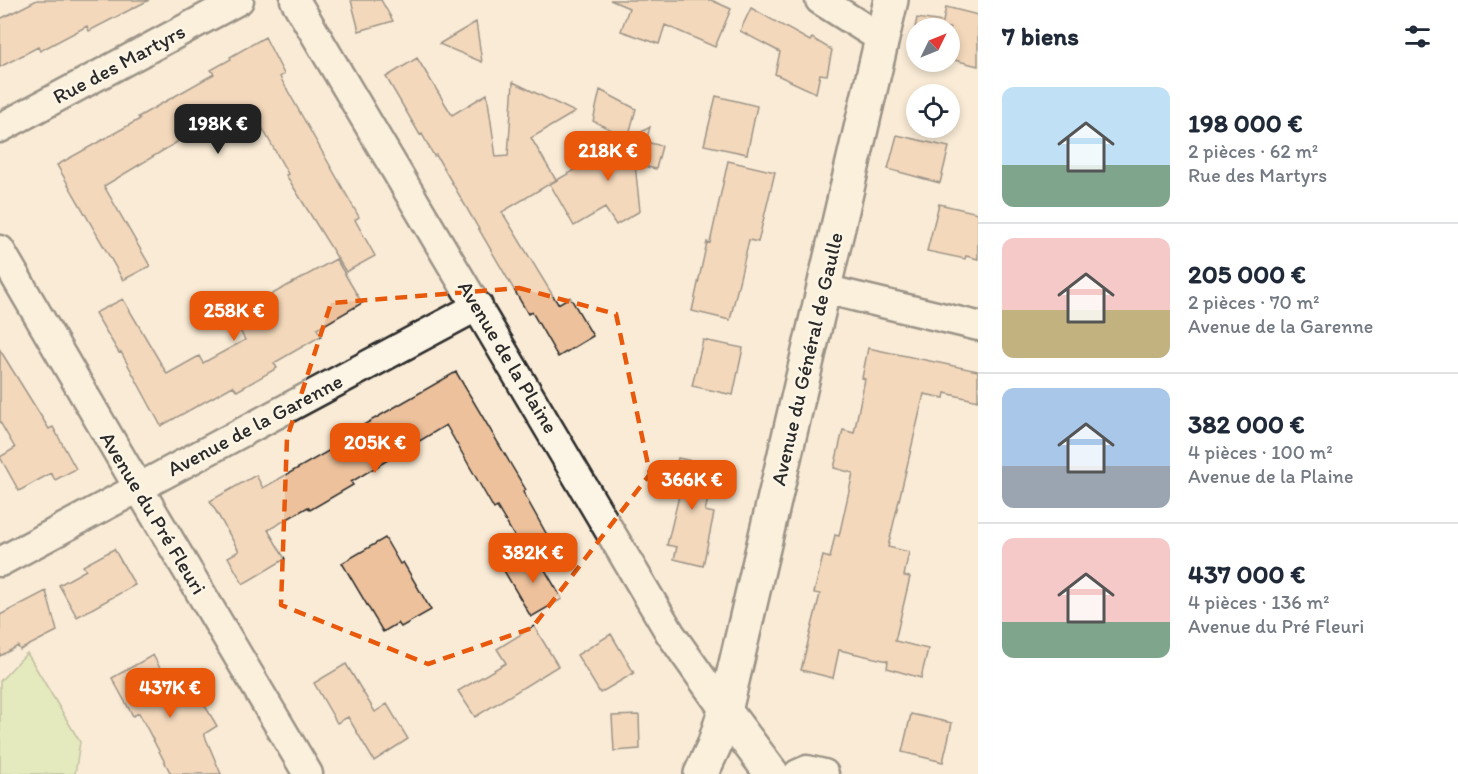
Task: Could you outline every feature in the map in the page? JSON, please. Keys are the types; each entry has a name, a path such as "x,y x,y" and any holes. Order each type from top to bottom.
{"street":[{"name":"Rue des Martyrs","path":"0,128 239,0"},
{"name":"Avenue de la Plaine","path":"295,0 670,633 725,711"},
{"path":"820,0 882,39"},
{"name":"Avenue du Général de Gaulle","path":"702,774 725,711 891,0"},
{"name":"Avenue du Pré Fleuri","path":"0,250 308,774"},
{"path":"824,289 978,326"},
{"name":"Avenue de la Garenne","path":"0,562 478,306"},
{"path":"725,711 772,774"},
{"path":"798,774 807,770 825,774"}],"highlighted area":[{"path":"519,288 616,314 650,474 532,628 428,664 281,605 287,438 331,303"}],"green space":[{"path":"27,653 80,742 75,774 0,774 0,681"}],"building":[{"path":"37,0 149,0 89,31 87,26 40,51 38,47 0,67 0,19"},
{"path":"351,0 381,0 393,21 359,31"},
{"path":"610,0 711,0 731,9 715,47 665,25 659,44 621,31 629,8"},
{"path":"946,7 978,15 978,66 960,62 960,18 944,18"},
{"path":"751,8 810,41 812,38 832,50 827,75 820,74 816,93 775,74 780,52 740,31"},
{"path":"476,22 482,62 439,44"},
{"path":"265,37 284,74 280,77 359,217 355,220 375,256 346,272 286,175 288,174 255,115 215,137 207,124 104,186 150,266 123,280 57,165 140,119 138,117 214,74 211,70"},
{"path":"417,58 452,115 487,94 496,157 508,156 513,82 575,112 531,138 556,180 502,212 558,304 570,297 593,336 558,357 532,312 528,314 436,155 434,156 422,134 420,135 386,77"},
{"path":"600,90 636,109 628,138 593,121"},
{"path":"716,96 757,106 747,154 704,145"},
{"path":"650,127 646,142 662,146 656,169 635,164 640,211 616,225 605,208 574,226 550,184"},
{"path":"897,135 949,147 940,183 888,169"},
{"path":"728,161 775,172 758,242 749,240 730,320 692,311"},
{"path":"939,204 978,213 978,259 966,256 965,259 927,251"},
{"path":"336,259 362,303 317,329 321,336 274,363 277,368 237,391 233,386 161,426 121,352 119,353 95,313 123,299 167,374 199,356 203,363 245,340 232,316"},
{"path":"703,340 743,348 733,395 692,386"},
{"path":"868,348 978,371 978,401 945,393 944,398 924,394 888,547 909,552 904,576 910,577 895,641 928,649 921,678 887,668 888,661 839,650 833,678 801,670 820,594 814,593 823,556 830,558 835,535 839,536 853,473 834,468 843,430 854,433 865,379 862,378"},
{"path":"0,350 49,429 53,427 76,469 55,480 51,473 19,491 0,457 15,448 0,422"},
{"path":"456,372 526,490 523,492 547,535 522,549 497,507 494,509 446,425 351,482 353,485 310,510 308,507 268,530 285,559 243,584 228,557 239,551 210,501 256,475 263,488 332,449 329,445"},
{"path":"678,458 716,466 705,511 714,513 703,566 674,559 677,547 667,545 679,496 669,493"},
{"path":"385,538 400,564 403,562 431,610 401,627 398,623 383,632 342,563"},
{"path":"114,549 135,585 77,617 59,585 86,570 83,566"},
{"path":"534,551 562,599 531,617 503,569"},
{"path":"46,591 57,631 20,650 18,646 0,656 0,615"},
{"path":"534,626 558,666 475,717 458,691 506,663 497,649"},
{"path":"611,634 634,673 600,693 577,655"},
{"path":"153,655 179,704 198,694 217,726 204,734 221,774 171,774 139,713 133,716 112,678"},
{"path":"346,664 375,712 387,704 408,739 374,761 348,717 337,723 314,683"},
{"path":"911,714 952,723 943,762 902,752"},
{"path":"639,715 640,749 614,751 612,716"}]}
